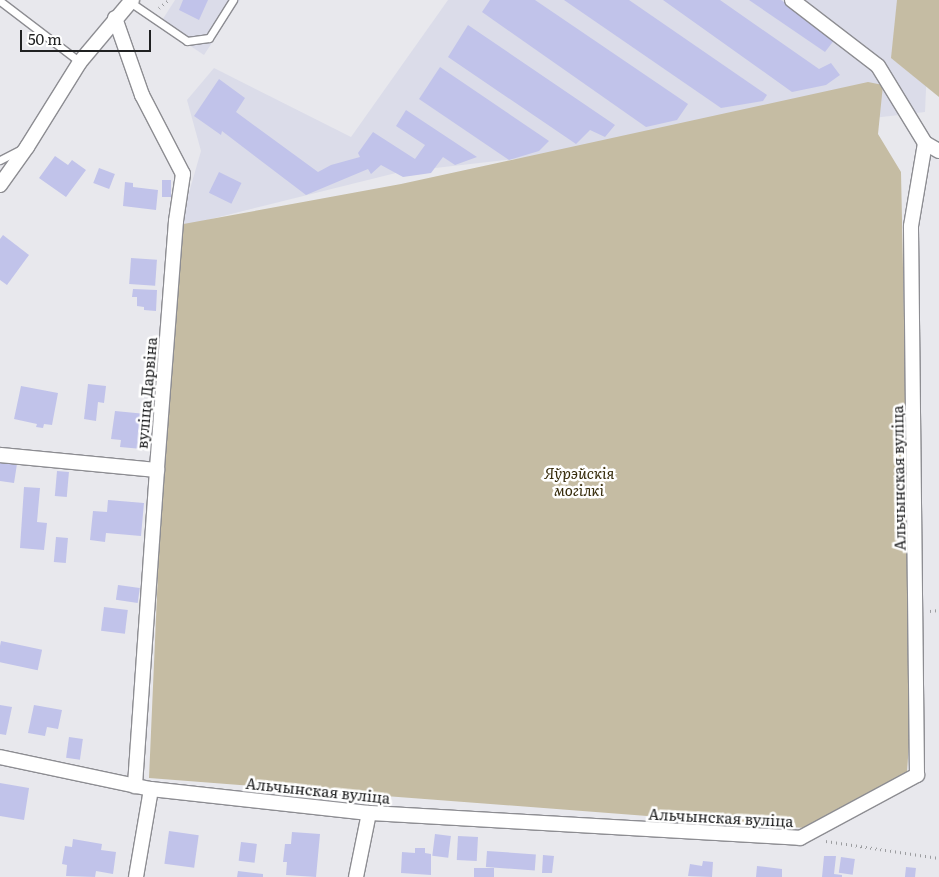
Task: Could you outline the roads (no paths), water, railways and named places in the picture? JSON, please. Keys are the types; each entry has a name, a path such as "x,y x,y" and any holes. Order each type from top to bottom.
{"street":[{"path":"792,0 878,66 925,143 939,151"},
{"path":"0,184 27,147 80,62 131,1"},
{"name":"вуліца Дарвіна","path":"115,18 142,95 183,174 176,221 135,786"},
{"name":"Альчынская вуліца","path":"0,757 151,789 369,813 800,838 917,775 911,226 925,143"},
{"path":"0,455 157,470"},
{"path":"136,877 151,789"},
{"path":"356,877 369,813"}],"lane":[{"path":"131,1 187,41 209,38 233,0"},
{"path":"0,1 80,62"},
{"path":"0,160 27,147"}],"park label":[{"name":"Яўрэйскія могілкі","path":"579,480"}]}
